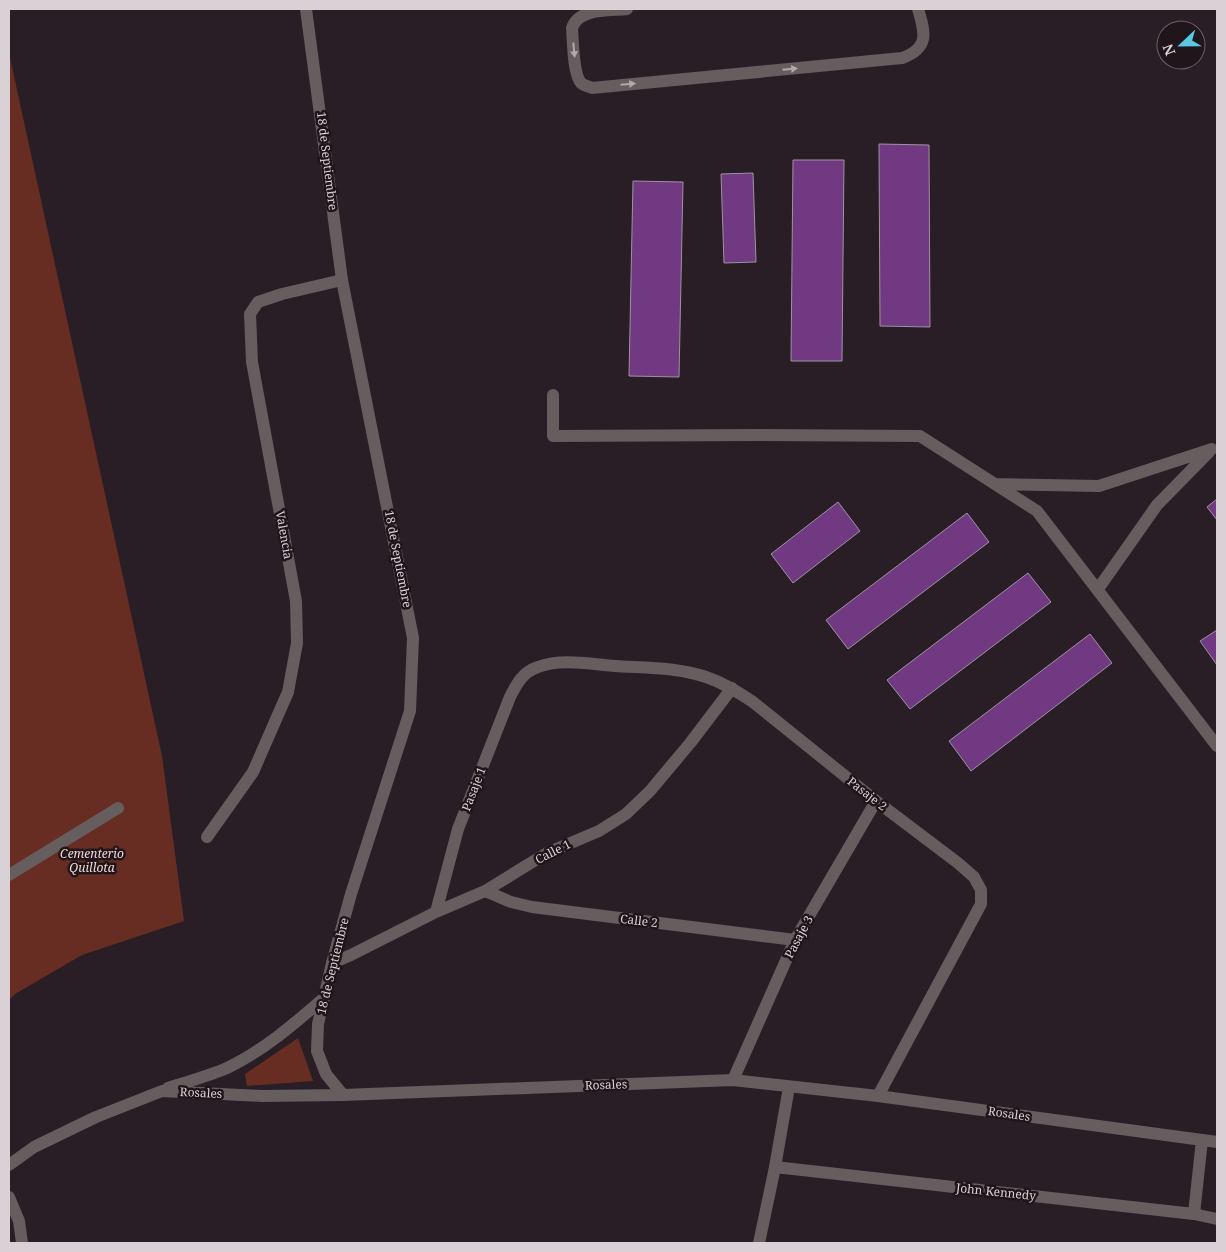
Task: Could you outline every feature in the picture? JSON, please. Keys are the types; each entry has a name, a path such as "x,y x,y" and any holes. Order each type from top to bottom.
{"street":[{"name":"18 de Septiembre","path":"306,9 342,280 413,638 410,711 352,894 332,963 318,1024 317,1051 326,1074 343,1095"},
{"path":"627,9 587,13 576,18 573,23 576,72 585,86 592,88 902,58 920,49 923,41 924,29 918,9"},
{"name":"Valencia","path":"207,837 253,772 288,692 297,644 296,601 252,362 250,314 258,302 282,294 342,280"},
{"path":"553,395 553,436 920,436 1037,511 1217,746"},
{"path":"995,484 1099,486 1215,447"},
{"path":"1098,590 1157,504 1215,447"},
{"name":"Pasaje 2","path":"527,672 539,666 559,662 676,670 705,676 732,688 754,702 876,801 958,862 974,877 981,890 981,904 878,1096"},
{"name":"Pasaje 1","path":"436,912 458,829 510,696 518,681 527,672"},
{"name":"Calle 1","path":"332,963 436,912 485,892 547,853 598,831 626,814 650,791 691,742 732,688"},
{"name":"Pasaje 3","path":"733,1080 795,940 876,801"},
{"path":"9,875 118,808"},
{"name":"Calle 2","path":"485,892 532,908 795,940"},
{"path":"162,1090 226,1068 256,1052 284,1032 324,998"},
{"name":"Rosales","path":"9,1166 34,1147 96,1117 162,1090 262,1096 343,1095 733,1080 878,1096 1217,1142"},
{"path":"759,1243 789,1086"},
{"path":"1194,1214 1202,1140"},
{"name":"John Kennedy","path":"775,1167 1194,1214 1217,1219"},
{"path":"9,1197 19,1221 22,1243"}],"green space":[{"name":"Cementerio Quillota","path":"9,53 162,756 184,921 82,955 15,994 9,1000"},
{"path":"298,1038 313,1081 247,1086 245,1074"}],"building":[{"path":"879,144 929,145 930,327 880,326"},
{"path":"793,160 844,160 842,361 791,361"},
{"path":"753,173 756,262 724,263 721,174"},
{"path":"633,181 683,182 679,377 629,376"},
{"path":"1217,499 1217,520 1207,507"},
{"path":"838,502 860,531 793,583 771,554"},
{"path":"967,513 989,542 848,649 826,620"},
{"path":"1028,573 1051,602 910,709 887,680"},
{"path":"1217,630 1217,665 1200,641"},
{"path":"1090,634 1112,663 971,771 949,741"}]}
